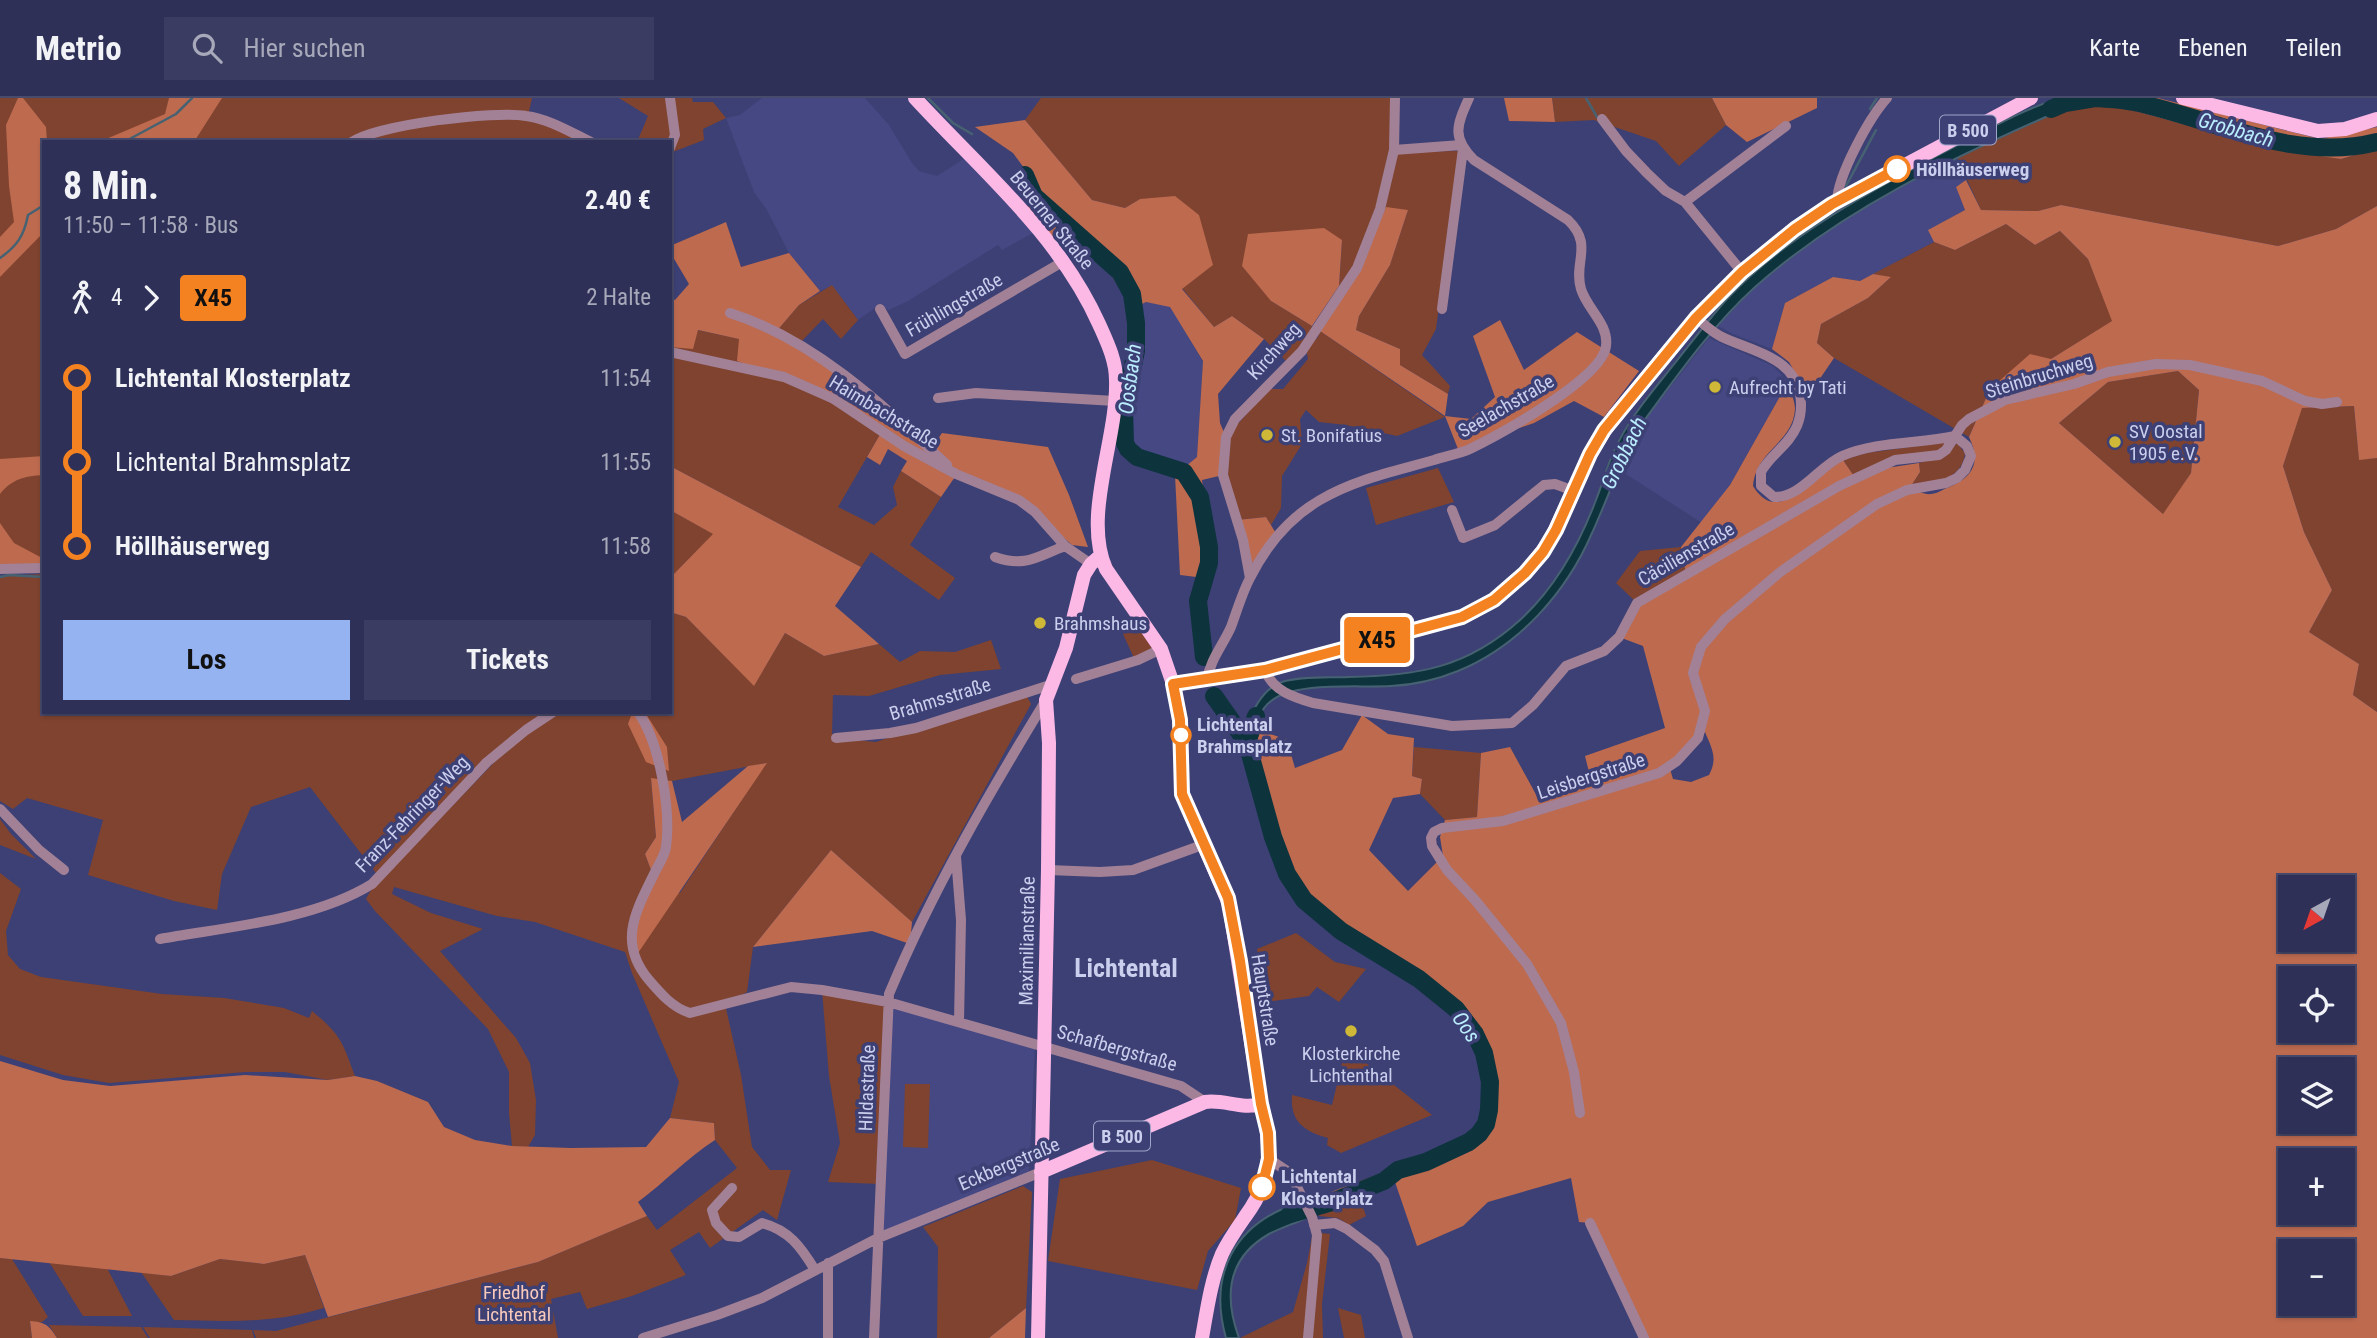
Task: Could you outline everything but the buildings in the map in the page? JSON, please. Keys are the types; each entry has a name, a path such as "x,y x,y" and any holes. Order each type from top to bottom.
{"main road":[{"name":"Beuerner Straße","path":"915,98 1038,226 1065,261 1087,298 1108,344 1116,379 1115,401 1097,517 1096,560"},
{"name":"B 500","path":"1173,684 1265,670 1462,617 1505,592 1535,563 1556,530 1590,454 1614,416 1742,272 1795,229 1837,201 2031,98"},
{"path":"2183,98 2318,131 2344,129 2377,119"},
{"name":"Hauptstraße","path":"1096,560 1106,569 1161,649 1173,684 1180,720 1182,794 1228,898 1268,1133 1269,1159 1264,1181 1221,1258 1206,1310 1202,1338"},
{"name":"Maximilianstraße","path":"1038,1338 1048,870 1049,743 1046,700 1066,648 1084,575 1096,560"},
{"name":"Schafbergstraße","path":"1205,1102 1221,1101 1251,1107 1261,1104"},
{"name":"Eckbergstraße","path":"1041,1172 1205,1102"}],"street":[{"path":"670,98 675,135 672,143"},
{"name":"Kirchweg","path":"1250,578 1243,540 1223,475 1222,458 1226,438 1235,419 1303,351 1357,268 1380,209 1394,150 1395,98"},
{"path":"1442,309 1462,147 1458,124 1469,98"},
{"path":"1837,201 1840,183 1857,147 1887,98"},
{"path":"355,140 362,135 411,125 506,113 549,122 587,140"},
{"path":"1602,119 1646,172 1665,191 1685,202 1742,272"},
{"path":"1685,202 1786,126"},
{"path":"1394,150 1462,147"},
{"name":"Seelachstraße","path":"1207,680 1211,664 1230,629 1250,578 1281,530 1318,501 1356,483 1468,450 1578,383 1591,373 1604,356 1607,343 1604,331 1580,287 1583,250 1577,231 1567,220 1474,160 1462,147"},
{"name":"Frühlingstraße","path":"880,309 905,354 1065,261"},
{"name":"Haimbachstraße","path":"730,313 760,323 799,344 851,380 956,474"},
{"path":"1700,321 1714,333 1777,361 1786,368 1797,384 1801,406 1796,429 1761,472 1761,486 1774,497 1791,493 1833,460 1845,454 1955,436"},
{"name":"Haimbachstraße","path":"672,352 784,377 834,399 904,446 956,474 1019,500 1035,512 1065,545 1096,560"},
{"name":"Steinbruchweg","path":"1955,436 1969,419 2005,400 2074,384 2108,372 2156,364 2190,365 2262,382 2305,401 2322,404 2337,402"},
{"path":"938,398 976,393 1115,401"},
{"name":"Cäcilienstraße","path":"1265,670 1274,685 1286,693 1313,703 1452,726 1512,723 1532,705 1566,666 1604,652 1619,637 1637,603 1839,486 1895,460 1939,455 1947,450 1955,436"},
{"name":"Leisbergstraße","path":"1580,1113 1574,1072 1561,1023 1521,956 1447,870 1432,846 1434,832 1441,828 1503,821 1659,773 1677,761 1698,738 1706,710 1693,673 1701,647 1725,619 1779,573 1877,504 1907,490 1946,483 1957,478 1965,470 1971,456 1967,446 1955,436"},
{"path":"1452,510 1463,538 1495,525 1544,485 1556,484 1574,491"},
{"path":"995,557 1010,563 1021,563 1065,545"},
{"path":"0,569 42,568"},
{"path":"1076,679 1138,660 1161,649"},
{"name":"Brahmsstraße","path":"836,738 916,728 1052,684"},
{"name":"Hildastraße","path":"874,1338 888,1002 910,944 956,855 1046,700"},
{"name":"Franz-Fehringer-Weg","path":"160,939 290,915 327,906 356,894 372,884 487,762 550,714"},
{"path":"639,714 653,743 664,788 666,813 666,849 635,912 632,929 634,959 653,985 677,1009 690,1013 791,987 888,1002"},
{"path":"3,812 39,850 64,870"},
{"path":"1048,870 1133,870 1205,844"},
{"path":"956,855 961,920 960,1022"},
{"name":"Schafbergstraße","path":"888,1002 1181,1086 1205,1102"},
{"path":"1269,1159 1290,1174 1313,1221 1317,1244 1308,1338"},
{"name":"Eckbergstraße","path":"643,1338 762,1298 878,1238 1041,1172"},
{"path":"732,1188 712,1210 716,1223 728,1236 739,1237 762,1223 777,1227 799,1244 815,1270"},
{"path":"1313,1221 1335,1223 1376,1250 1384,1261 1408,1338"},
{"path":"1590,1223 1644,1338"},
{"path":"828,1263 828,1338"}],"shaded area":[{"path":"18,98 23,98 46,127 47,140 42,140 42,234 0,277 0,237 14,222 6,125"},
{"path":"169,98 222,98 195,140 104,140 165,114"},
{"path":"762,98 865,98 889,125 919,171 937,176 965,158 1033,233 1002,250 998,245 908,301 889,310 878,306 858,320 832,286 820,291 789,253 767,210 754,192 726,118 740,115"},
{"path":"1504,98 1552,98 1555,122 1509,121"},
{"path":"1712,98 1817,98 1817,108 1747,142 1726,125"},
{"path":"2071,98 2158,98 2320,139 2377,127 2377,148 2341,159 2320,156 2233,138 2117,106 2094,104 2075,107"},
{"path":"1025,120 1092,200 1125,208 1140,199 1175,196 1199,215 1213,265 1182,289 1214,327 1232,316 1264,339 1218,394 1220,423 1226,437 1223,475 1202,480 1213,579 1180,575 1175,475 1197,457 1203,361 1170,307 1146,302 1132,309 1103,261 1066,230 1052,238 1027,206 1032,179 1013,153 975,127"},
{"path":"1957,158 1966,180 1956,187 1965,210 1929,230 1934,242 1860,281 1833,277 1785,303 1772,349 1718,326 1754,288 1819,236 1892,192"},
{"path":"1966,180 1981,210 2038,211 2061,205 2278,246 2336,229 2377,206 2377,458 2359,460 2354,406 2302,408 2283,466 2304,532 2332,590 2309,632 2359,664 2353,695 2377,712 2377,1338 1644,1338 1590,1223 1579,1222 1571,1178 1488,1202 1463,1226 1417,1246 1395,1182 1335,1204 1331,1192 1461,1143 1475,1134 1486,1114 1485,1073 1473,1038 1454,1011 1303,904 1283,876 1259,810 1250,743 1257,729 1287,740 1295,768 1342,750 1362,715 1388,734 1414,738 1412,776 1422,779 1420,794 1393,798 1369,850 1408,891 1443,856 1440,837 1445,820 1477,817 1481,753 1510,747 1539,800 1591,780 1585,756 1665,728 1643,646 1619,637 1637,603 1686,574 1681,547 1730,485 1788,382 1795,406 1793,421 1756,474 1753,486 1762,497 1768,501 1783,501 1800,492 1843,460 1858,482 1886,468 1919,463 1920,472 1909,489 1933,494 1956,484 1972,468 1975,455 1969,437 1990,389 2030,354 2051,359 2112,321 2088,259 2060,231 2035,245 2006,224 1955,250 1934,242 1928,230 1965,210 1956,187","holes":["2178,371 2199,390 2191,473 2163,514 2059,423 2108,382","1705,732 1714,758 1709,775 1691,782 1673,779 1670,769"]},
{"path":"1386,207 1408,210 1390,265 1359,316 1356,330 1400,349 1400,365 1448,394 1445,416 1320,331 1358,271"},
{"path":"726,222 741,267 789,253 820,291 799,305 775,333 836,373 931,449 942,433 1048,447 1088,547 1072,545 1035,512 957,474 941,497 901,471 907,461 888,449 880,465 867,457 882,431 783,377 737,361 739,339 698,330 693,349 672,347 672,298 675,300 689,284 672,255 672,245"},
{"path":"1324,228 1342,240 1339,286 1312,326 1271,301 1242,266 1248,234"},
{"path":"1873,274 1891,277 1868,298 1821,324 1817,343 1834,358 1817,383 1801,383 1789,362 1772,349 1785,303 1833,277 1860,281"},
{"path":"1146,302 1170,306 1203,362 1197,457 1175,475 1132,459 1120,444 1122,384 1133,343 1132,309"},
{"path":"1500,320 1524,370 1577,332 1639,371 1604,417 1574,401 1534,423 1458,449 1445,416 1471,419 1495,397 1473,336"},
{"path":"1709,338 1773,366 1788,382 1730,485 1702,523 1618,469 1643,422"},
{"path":"42,456 42,475 19,479 0,494 0,459"},
{"path":"672,467 861,567 835,606 879,644 824,656 785,633 754,686 686,617 672,613 672,576 713,534 672,511"},
{"path":"1266,517 1277,535 1259,563 1247,562 1237,520"},
{"path":"0,523 14,543 42,558 42,564 0,565"},
{"path":"632,714 646,714 667,747 669,771 646,762 628,724"},
{"path":"767,763 634,959 630,917 651,870 645,854 656,837 651,778 672,781 682,822 748,766"},
{"path":"831,850 912,922 910,944 872,931 753,947"},
{"path":"888,1002 1035,1044 1029,1177 878,1238"},
{"path":"0,1061 63,1080 110,1086 245,1075 328,1080 355,1076 377,1081 428,1102 444,1127 475,1140 512,1146 646,1147 670,1118 714,1123 715,1140 638,1202 647,1216 538,1262 328,1317 305,1255 264,1264 220,1259 171,1276 0,1258"},
{"path":"1026,1308 1025,1338 989,1338"},
{"path":"30,1321 46,1325 57,1338 32,1338"}],"green space":[{"path":"0,98 532,98 528,116 582,138 42,140 42,561 0,562"},
{"path":"619,98 692,98 693,102 713,102 726,118 703,129 704,140 672,152 672,140 638,140 648,116"},
{"path":"1041,98 1395,98 1396,152 1459,151 1436,329 1422,355 1450,386 1448,394 1400,365 1400,349 1356,330 1359,316 1390,265 1408,210 1358,271 1339,286 1342,240 1271,301 1312,326 1308,340 1287,362 1264,339 1232,316 1214,327 1182,288 1140,199 1125,208 1092,200 1025,120"},
{"path":"1552,98 1712,98 1726,125 1679,166 1656,141 1594,120 1555,122"},
{"path":"2094,104 2117,106 2233,138 2341,159 2377,148 2377,206 2336,229 2278,246 2061,205 2038,211 1981,210 1957,158 2057,112"},
{"path":"2006,224 2035,245 2060,231 2088,259 2113,321 2051,359 1990,389 1969,437 1834,358 1817,343 1821,324 1868,298 1890,278 1873,274 1934,242 1955,250"},
{"path":"832,285 858,320 841,339 823,319 799,344 774,334 799,305"},
{"path":"697,330 740,339 783,377 882,431 838,507 874,525 897,505 893,487 901,471 941,497 910,545 955,578 939,600 871,552 861,567 672,467 672,346"},
{"path":"1320,331 1445,417 1397,436 1319,422 1306,410 1300,419 1302,444 1282,476 1281,508 1271,525 1266,517 1237,520 1227,494 1226,437 1269,389 1283,389 1308,359 1306,349 1318,337"},
{"path":"2178,371 2199,390 2191,473 2164,515 2059,423 2108,382"},
{"path":"2354,406 2359,459 2377,458 2377,712 2353,695 2359,664 2309,632 2332,590 2304,532 2283,466 2301,408"},
{"path":"1947,442 1939,451 1854,476 1843,460 1866,453"},
{"path":"1957,443 1965,453 1958,470 1944,479 1909,489 1920,472 1919,463 1948,453"},
{"path":"1438,468 1454,502 1376,525 1366,488"},
{"path":"672,511 714,534 672,576"},
{"path":"1681,547 1686,574 1637,603 1616,583 1640,551"},
{"path":"42,574 42,714 545,714 376,873 310,787 251,807 222,874 217,910 174,901 88,875 103,820 27,798 13,809 0,801 0,576"},
{"name":"Friedhof Lichtental","path":"672,613 686,617 754,685 785,633 824,656 879,644 900,662 920,651 955,652 991,640 1001,669 940,675 869,696 833,695 832,734 836,738 876,742 1027,696 1031,704 912,922 831,850 753,947 747,992 725,1004 741,1075 752,1147 770,1170 791,1170 777,1220 763,1210 710,1248 699,1232 670,1250 686,1275 632,1296 587,1309 580,1292 551,1299 558,1338 256,1338 253,1330 276,1331 538,1262 647,1216 657,1230 737,1168 715,1140 714,1123 670,1118 679,1082 625,952 535,922 497,916 394,887 392,894 431,913 483,929 440,951 516,1038 530,1063 536,1100 535,1135 528,1147 512,1146 509,1072 488,1029 366,899 371,890 512,744 554,714 672,714","holes":["766,763 680,893 651,870 645,854 656,837 651,779 672,781"]},
{"path":"1137,623 1153,650 1134,658 1123,634"},
{"path":"1414,747 1481,753 1477,817 1445,820 1420,794 1422,779 1412,776"},
{"path":"0,819 11,834 36,859 0,845"},
{"path":"0,873 21,889 6,931 8,955 20,969 41,977 162,994 224,998 284,1008 309,1018 312,1011 340,1039 355,1076 328,1080 285,1072 246,1072 109,1083 63,1075 0,1055"},
{"path":"1296,933 1335,962 1366,969 1339,1002 1317,987 1309,996 1266,1002 1257,949"},
{"path":"822,990 888,1002 880,1184 828,1182 840,1143 829,1076"},
{"path":"1346,1047 1432,1115 1341,1153 1327,1145 1328,1138 1300,1124 1293,1112 1292,1095 1332,1105"},
{"path":"905,1084 930,1084 928,1148 903,1147"},
{"path":"1152,1160 1241,1188 1235,1220 1208,1251 1197,1290 1048,1261 1060,1179"},
{"path":"1023,1186 1032,1192 1026,1308 989,1338 937,1338 938,1247 923,1227"},
{"path":"1359,1195 1366,1216 1349,1225 1338,1218 1319,1216 1318,1211"},
{"path":"1313,1232 1330,1234 1322,1304 1323,1338 1240,1338 1293,1312"},
{"path":"305,1255 324,1308 268,1319 174,1320 141,1272 171,1276 220,1259 264,1264"},
{"path":"0,1258 12,1259 48,1317 42,1322 30,1322 32,1338 0,1338"},
{"path":"49,1262 107,1268 132,1316 83,1316"},
{"path":"1338,1308 1361,1315 1365,1338 1344,1338"},
{"path":"49,1325 141,1327 148,1338 57,1338"},
{"path":"143,1327 252,1330 254,1338 150,1338"}],"water":[{"path":"2060,98 2071,98 2075,107 2057,112 1977,148 1861,210 1789,259 1739,302 1696,352 1643,422 1592,533 1569,576 1538,615 1501,647 1458,671 1425,682 1296,690 1271,701 1258,718 1252,738 1244,733 1263,696 1282,682 1419,671 1460,659 1500,636 1545,594 1574,549 1616,446 1626,429 1727,299 1777,254 1832,215 2004,121"},
{"path":"1298,1203 1304,1219 1273,1232 1255,1244 1237,1267 1231,1293 1231,1308 1239,1338 1226,1338 1221,1315 1221,1293 1231,1254 1242,1238 1257,1224"}],"waterway":[{"path":"128,140 176,114 192,98"},
{"name":"Oosbach","path":"928,98 953,123 972,134"},
{"path":"1586,98 1597,117"},
{"path":"1870,109 1877,98"},
{"name":"Grobbach","path":"2051,109 2065,103 2095,98"},
{"name":"Grobbach","path":"2096,98 2134,102 2164,109 2284,143 2346,147 2377,142"},
{"path":"1846,186 1876,130"},
{"name":"Oosbach","path":"1025,175 1034,196 1120,272 1132,294 1136,351 1124,408 1125,443 1137,457 1184,472 1200,497 1209,547 1209,563 1198,601 1204,657"},
{"path":"0,258 19,240 28,215 42,206"},
{"path":"0,577 42,577"},
{"name":"Oos","path":"1214,696 1247,743 1273,837 1287,874 1304,900 1341,931 1419,979 1456,1009 1475,1034 1484,1053 1490,1082 1486,1124 1469,1142 1426,1162 1398,1170 1384,1181 1332,1202 1290,1214"},
{"name":"Grobbach","path":"1247,743 1256,716"}],"bus line":[{"name":"X45","path":"1262,1187 1269,1159 1268,1133 1261,1104 1240,961 1228,898 1182,794 1180,720 1173,684 1265,670 1462,617 1494,600 1525,573 1543,552 1604,430 1696,318 1742,272 1795,229 1832,204 1897,169"}],"place":[{"name":"Höllhäuserweg","path":"1897,169"},
{"name":"Aufrecht by Tati","path":"1715,387"},
{"name":"St. Bonifatius","path":"1267,435"},
{"name":"SV Oostal 1905 e.V.","path":"2115,442"},
{"name":"Brahmshaus","path":"1040,623"},
{"name":"Lichtental Brahmsplatz","path":"1181,735"},
{"name":"Klosterkirche Lichtenthal","path":"1351,1031"},
{"name":"Lichtental Klosterplatz","path":"1262,1187"}],"district":[{"name":"Lichtental","path":"1126,968"}]}
